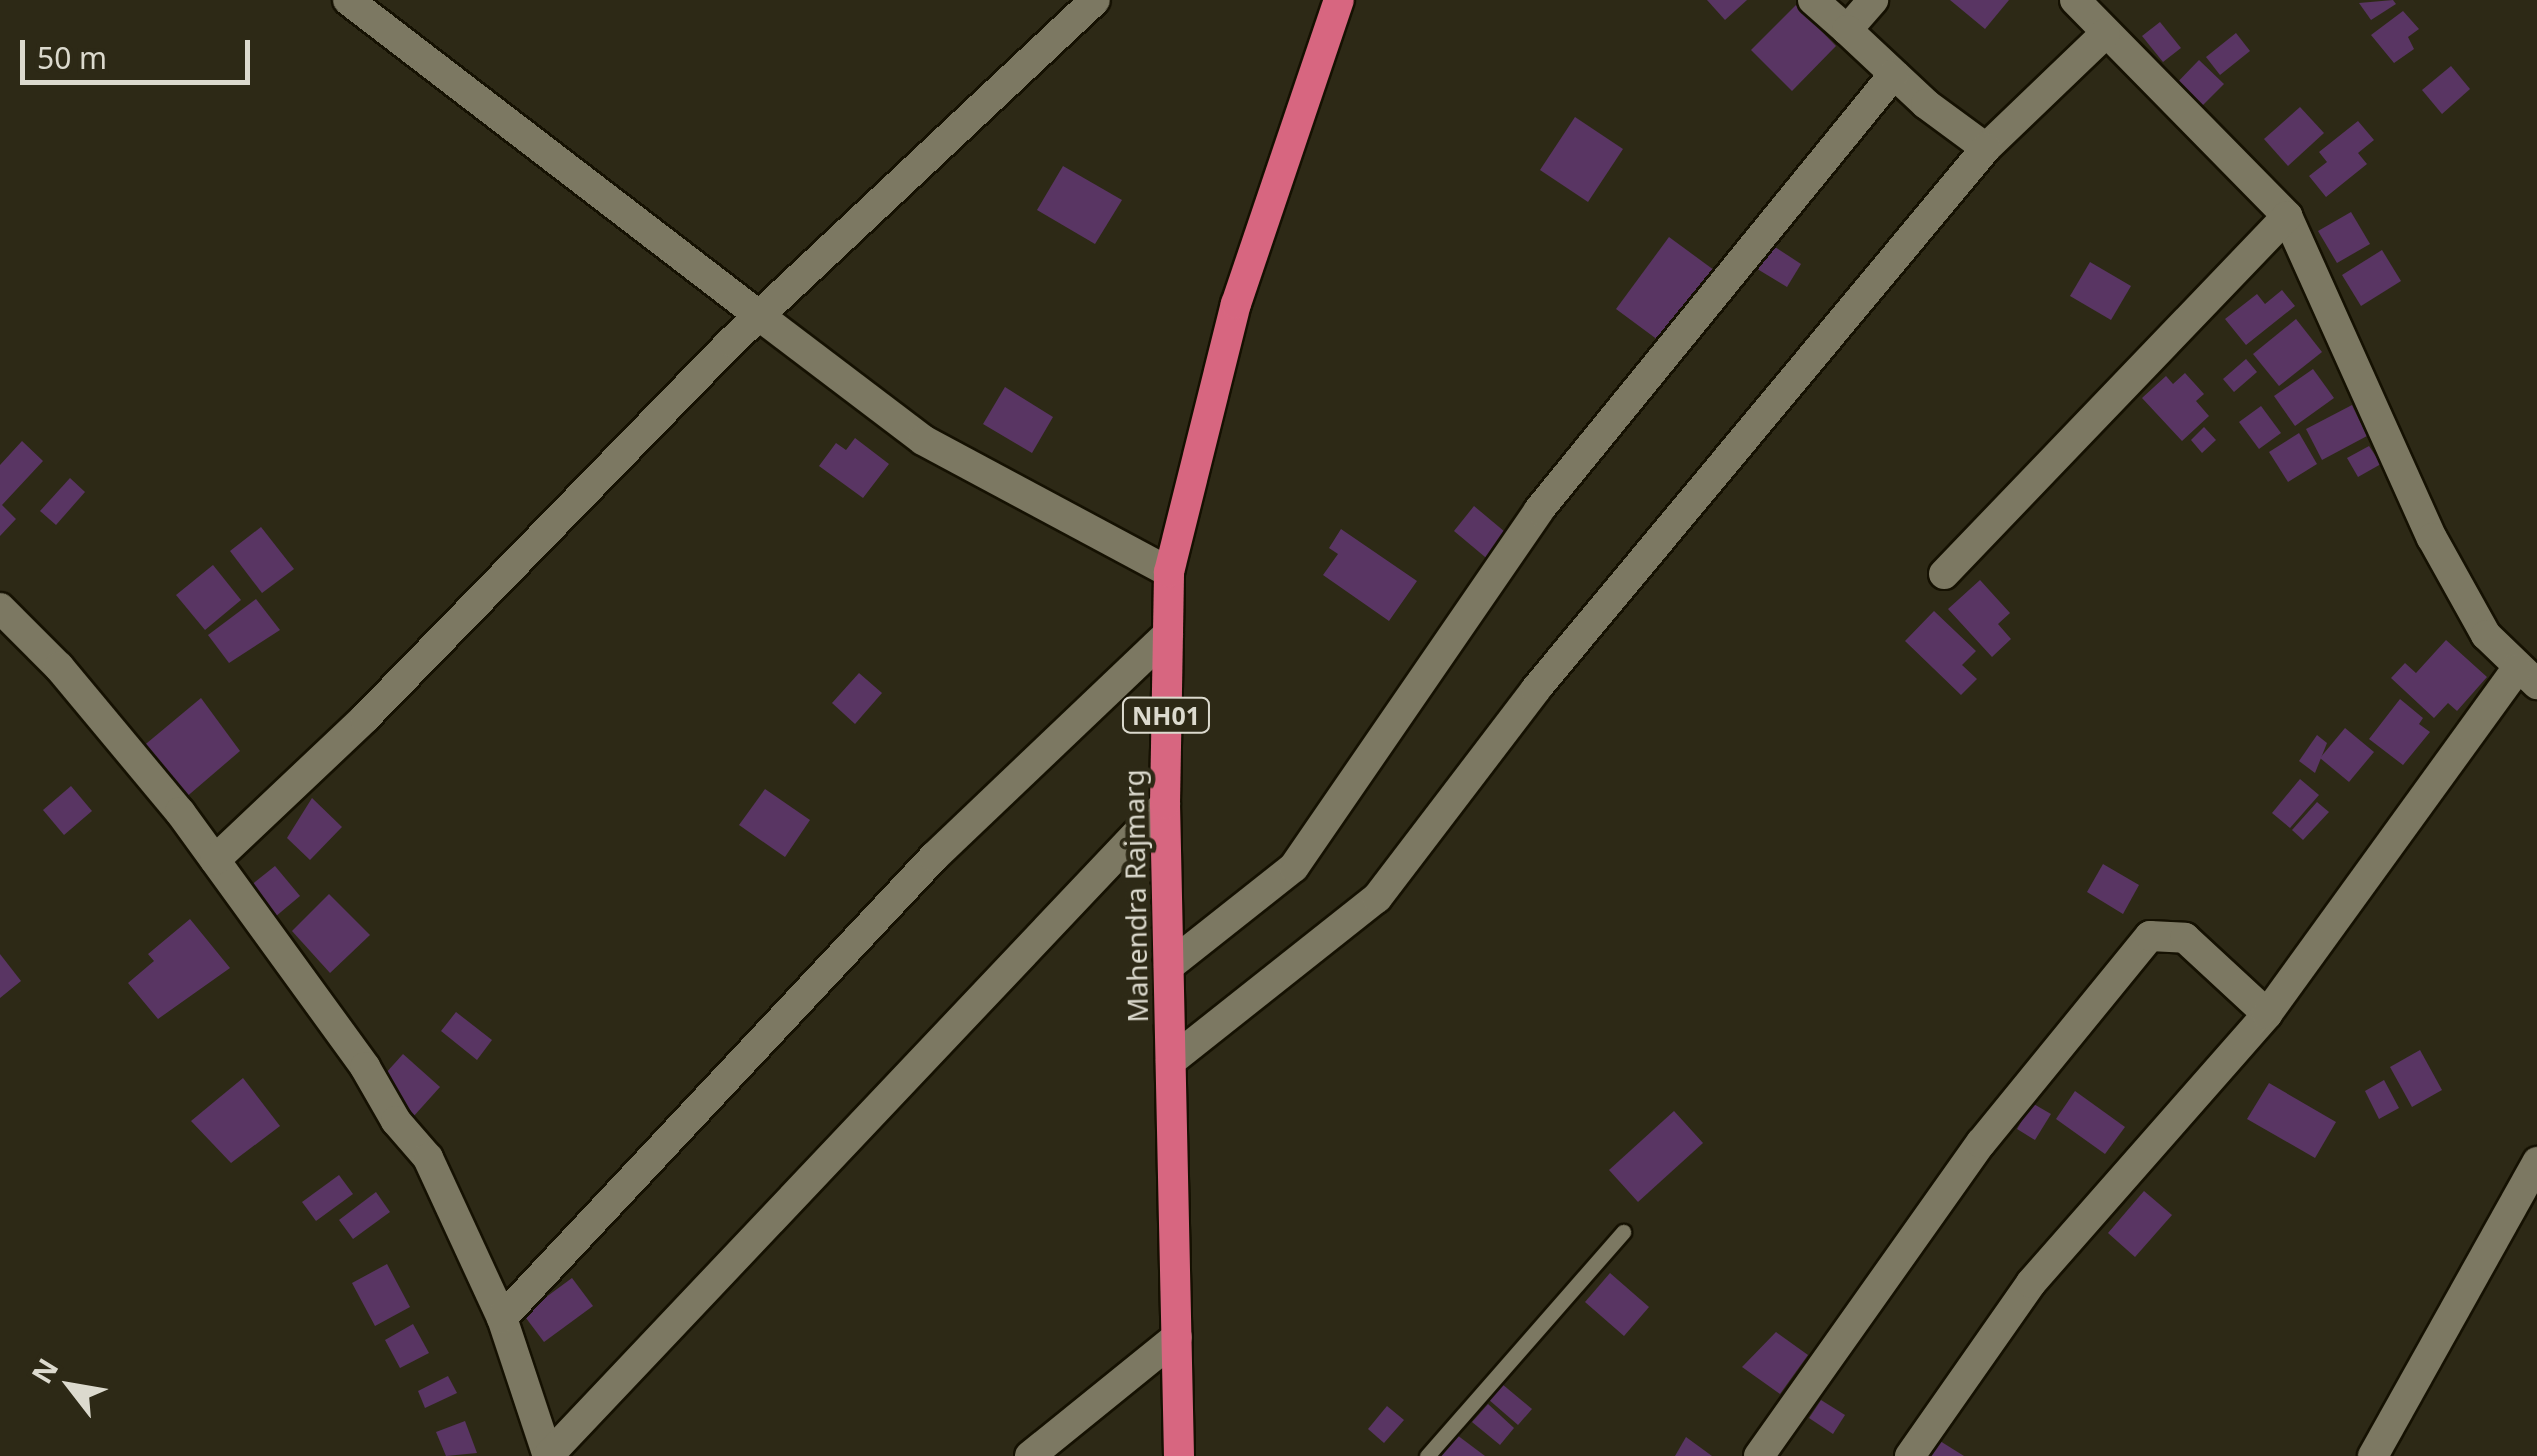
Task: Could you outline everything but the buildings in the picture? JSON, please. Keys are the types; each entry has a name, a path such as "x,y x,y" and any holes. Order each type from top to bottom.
{"highway":[{"name":"Mahendra Rajmarg","path":"1180,1456 1164,804 1169,572 1236,304 1339,0"}],"street":[{"path":"348,0 924,440 1169,572"},
{"path":"215,860 365,718 761,317 1095,0"},
{"path":"1813,0 1894,74 1986,148"},
{"path":"1847,30 1873,0"},
{"path":"1910,1456 2032,1283 2266,1014 2526,677 2486,635 2432,538 2287,216 2104,34 2075,0"},
{"path":"1171,1061 1377,898 1536,690 1986,148 2104,34"},
{"path":"1168,966 1294,867 1539,510 1894,74"},
{"path":"1944,574 2287,216"},
{"path":"0,608 59,668 215,860 365,1067 396,1121 428,1158 502,1318 548,1456 1164,804"},
{"path":"502,1318 934,857 1168,634"},
{"path":"1760,1456 1980,1142 2150,936 2185,938 2266,1014"},
{"path":"2373,1456 2537,1162"},
{"path":"1030,1456 1177,1337"}],"lane":[{"path":"1428,1456 1623,1232"}]}
